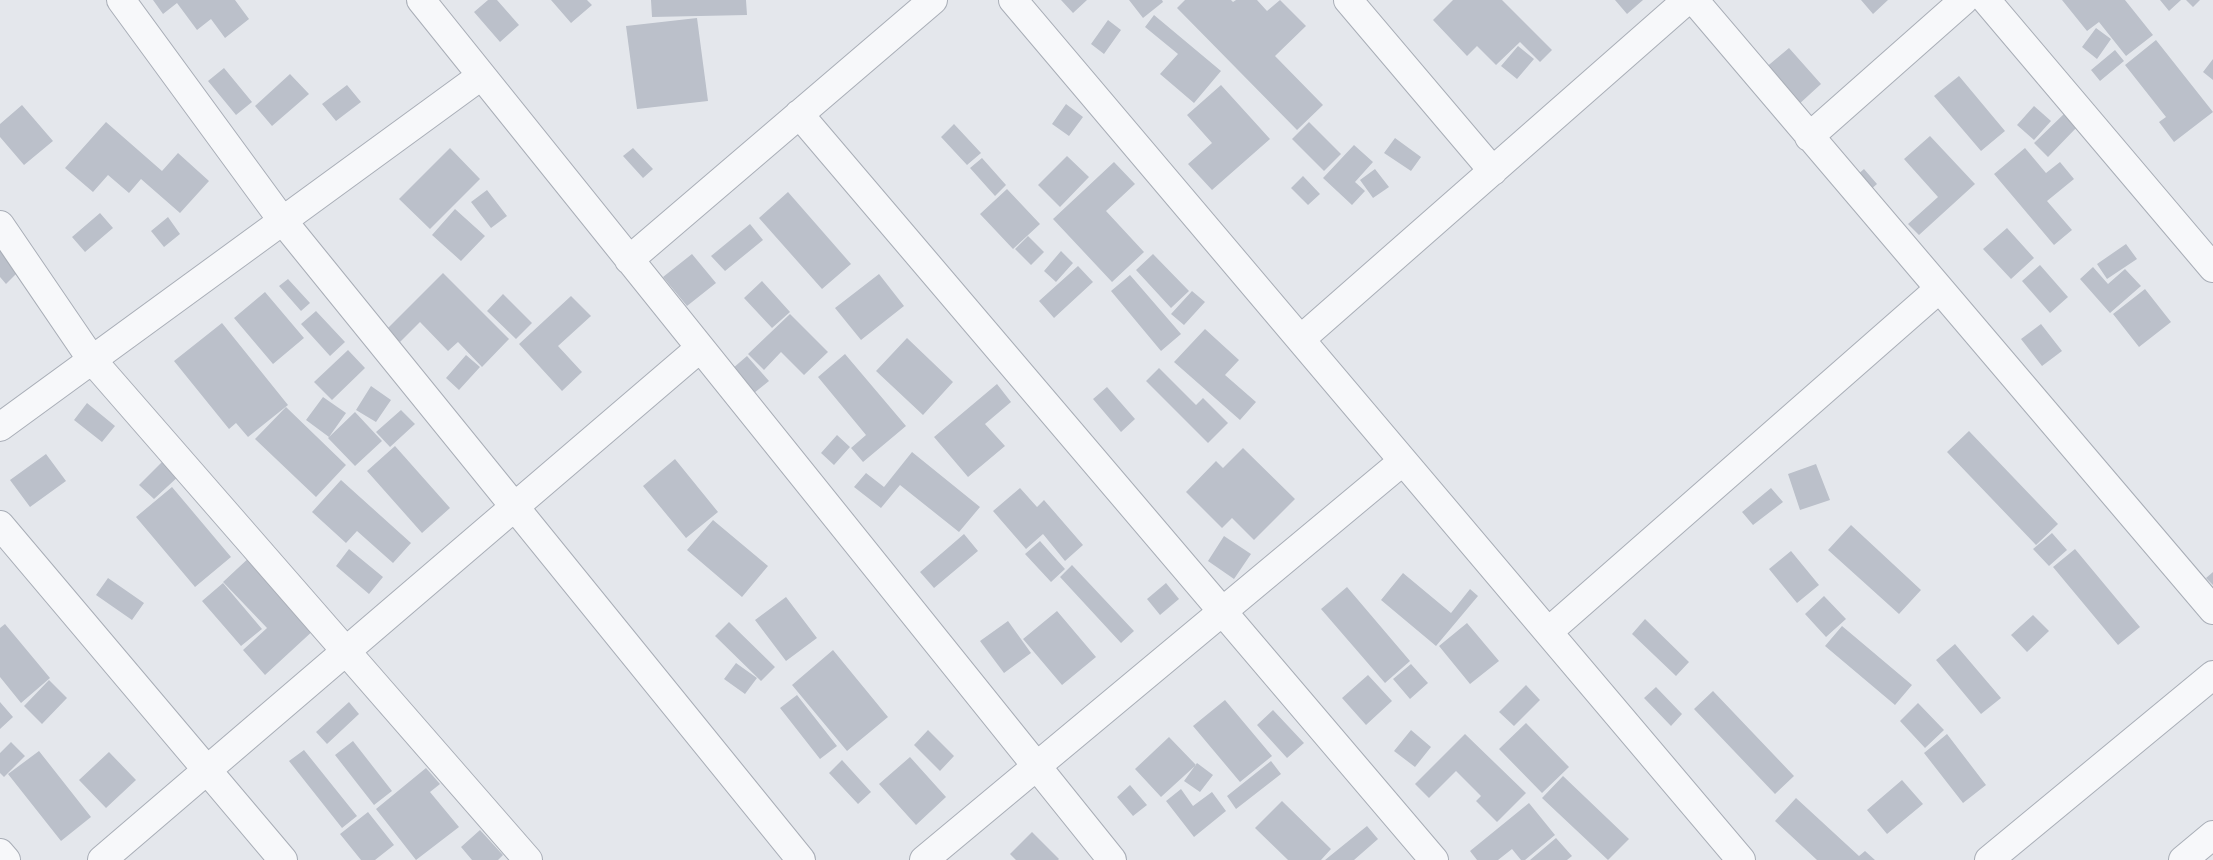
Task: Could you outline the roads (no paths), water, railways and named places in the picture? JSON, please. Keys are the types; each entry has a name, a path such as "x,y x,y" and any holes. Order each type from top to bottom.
{"street":[{"path":"120,0 282,220 801,860"},
{"path":"421,0 1112,860"},
{"path":"629,260 933,0"},
{"path":"1013,0 1741,860"},
{"path":"1348,0 1493,171"},
{"path":"1301,339 1687,0"},
{"path":"1694,0 2213,610"},
{"path":"1809,136 1964,0"},
{"path":"1986,0 2213,268"},
{"path":"0,427 481,76"},
{"path":"799,114 1434,860"},
{"path":"0,225 92,360 528,860"},
{"path":"1548,632 1939,289"},
{"path":"102,860 700,348"},
{"path":"924,860 1404,461"},
{"path":"0,525 283,860"},
{"path":"1989,860 2213,675"},
{"path":"2183,860 2213,835"},
{"path":"0,853 6,860"}]}
